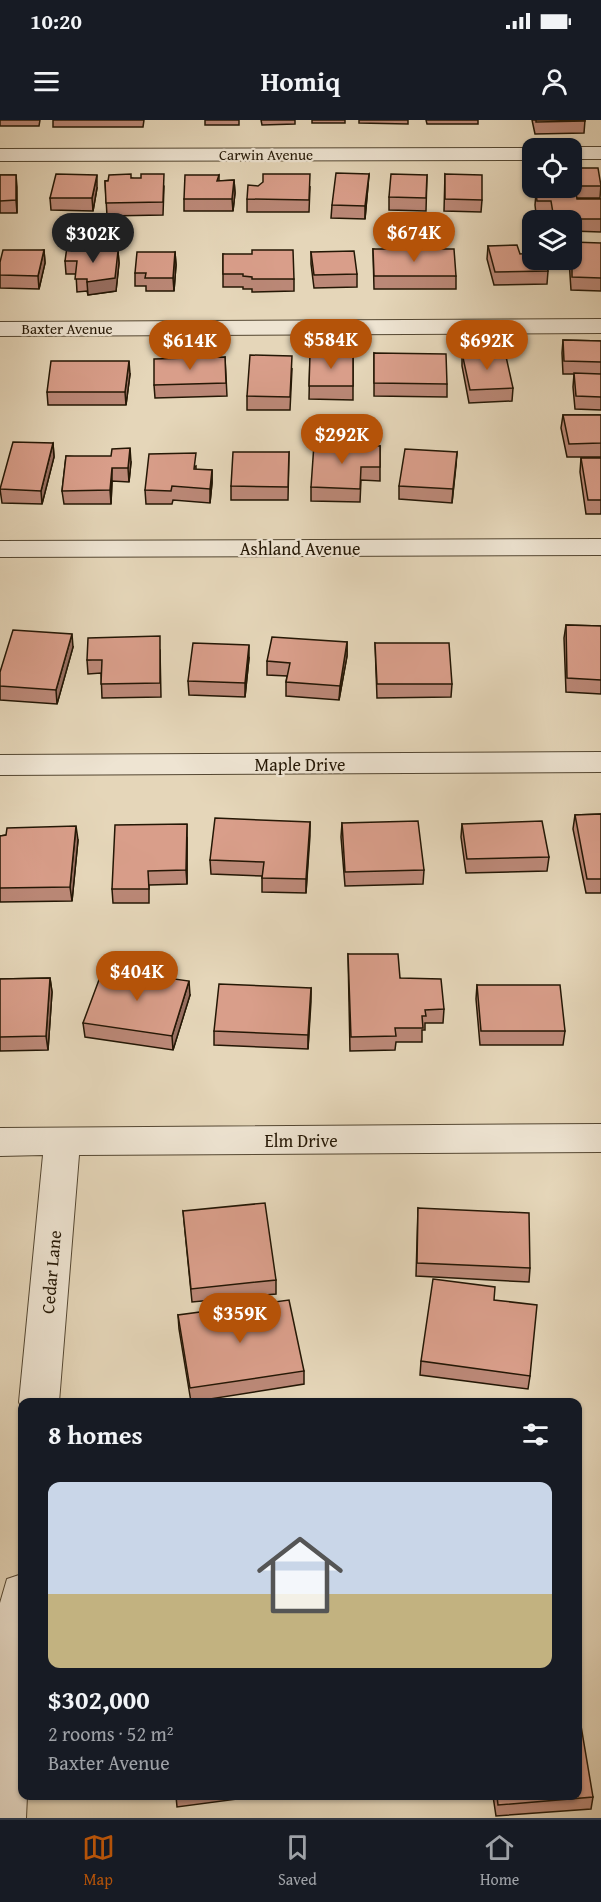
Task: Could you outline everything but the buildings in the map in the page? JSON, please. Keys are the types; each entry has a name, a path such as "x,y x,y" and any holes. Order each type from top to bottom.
{"street":[{"path":"582,153 601,153"},
{"name":"Carwin Avenue","path":"0,155 522,154"},
{"name":"Baxter Avenue","path":"0,329 601,326"},
{"name":"Ashland Avenue","path":"0,549 601,547"},
{"name":"Maple Drive","path":"0,765 601,762"},
{"name":"Elm Drive","path":"0,1142 601,1138"},
{"name":"Cedar Lane","path":"39,1398 62,1142"},
{"path":"3,1818 18,1640"}]}
